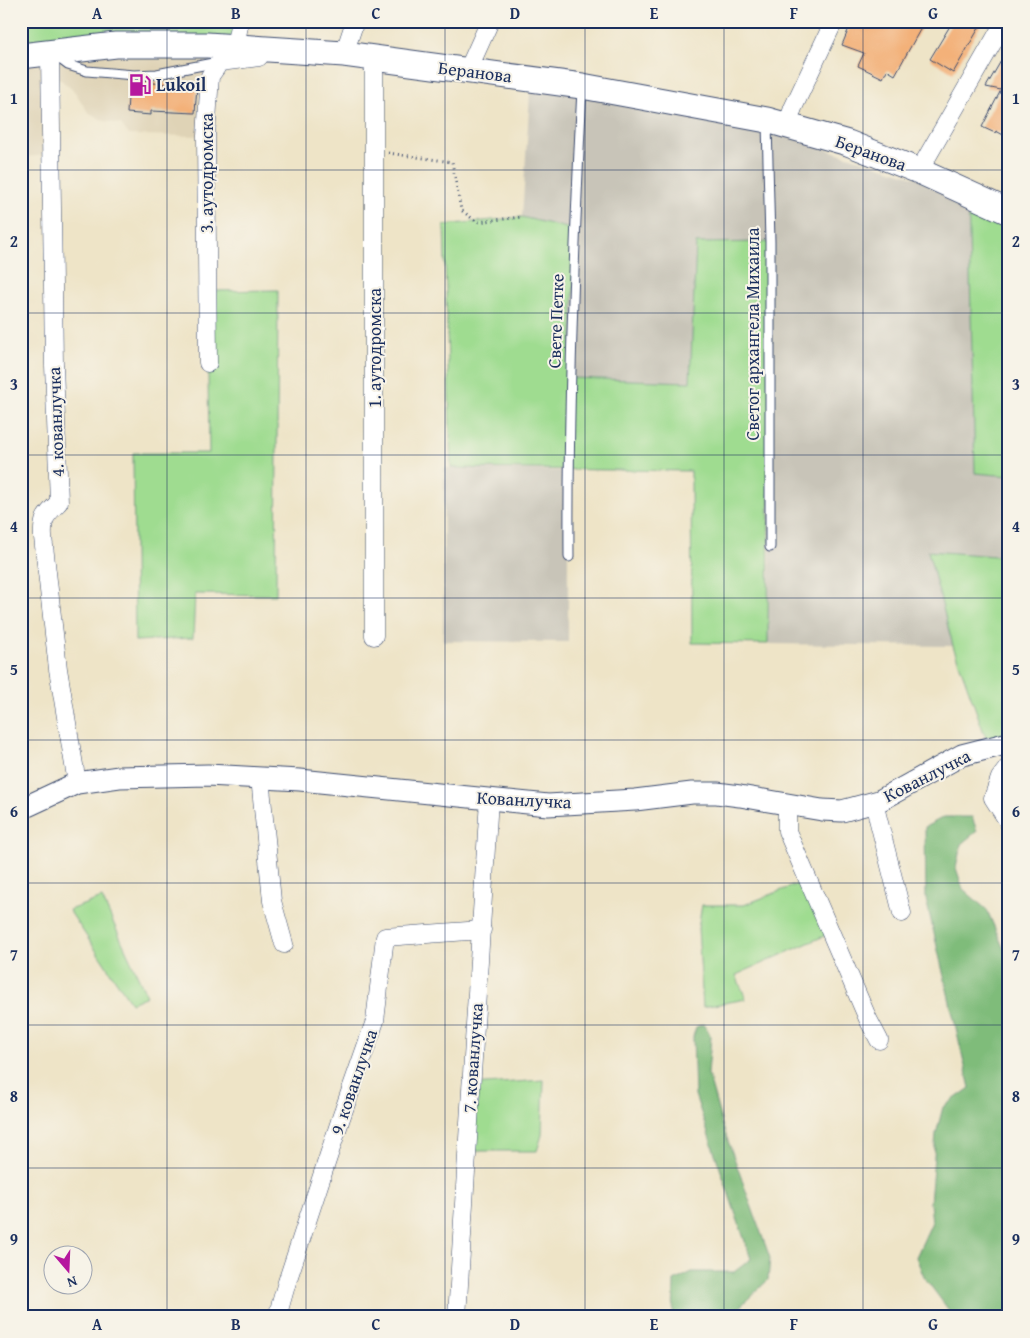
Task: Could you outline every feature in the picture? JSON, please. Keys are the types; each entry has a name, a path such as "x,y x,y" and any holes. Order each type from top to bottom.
{"main road":[{"name":"Беранова","path":"21,56 116,45 207,44 227,54 334,54 582,86 777,123 848,143 919,171 1009,212"}],"street":[{"name":"3. аутодромска","path":"208,363 206,136 210,76 227,54 240,21"},
{"path":"334,54 355,21"},
{"path":"468,70 490,21"},
{"path":"777,123 793,108 834,21"},
{"name":"Беранова","path":"919,171 1006,21"},
{"name":"4. кованлучка","path":"50,52 54,365 59,502 48,512 42,522 42,537 58,669 77,783"},
{"name":"1. аутодромска","path":"374,60 374,636"},
{"name":"Кованлучка","path":"21,809 77,783 120,777 208,775 309,781 548,805 635,800 692,793 717,793 822,810 842,811 874,803 962,755 1009,742"},
{"path":"1009,766 1000,778 993,798 1009,823"},
{"path":"260,778 272,901 284,944"},
{"name":"7. кованлучка","path":"457,1317 489,799"},
{"name":"Кованлучка","path":"874,803 902,913"},
{"path":"787,804 787,831 879,1040"},
{"name":"9. кованлучка","path":"277,1317 332,1145 375,1021 385,937 482,930"}],"lane":[{"name":"Свете Петке","path":"569,557 568,470 582,86"},
{"name":"Светог архангела Михаила","path":"770,547 770,242 777,123"}],"path":[{"path":"375,151 452,162 461,210 477,222 522,217"}],"shaded area":[{"path":"207,45 208,94 206,136 129,135 121,124 104,121 88,112 75,92 60,79 50,77 50,155 21,157 21,57"},
{"path":"531,79 679,103 968,194 975,472 1009,476 1009,557 928,551 953,646 768,644 770,547 696,244 690,382 571,378 575,230 522,217"},
{"path":"444,468 568,471 568,642 443,641"}],"green space":[{"path":"21,21 240,21 235,46 21,56"},
{"path":"968,194 1009,212 1009,476 975,473"},
{"path":"522,217 575,230 571,378 690,382 696,243 770,242 768,644 692,643 691,471 451,468 444,225"},
{"path":"278,290 276,595 195,594 193,638 135,641 133,453 209,453 207,291"},
{"path":"928,551 1009,557 1009,743 989,747 953,646"},
{"path":"944,817 972,817 977,831 961,844 956,868 963,889 987,910 1009,961 1009,1317 954,1317 924,1277 916,1257 932,1222 930,1203 936,1134 943,1107 970,1088 926,899 925,827"},
{"path":"808,880 831,933 736,975 746,999 703,1007 698,928 702,905 744,905"},
{"path":"102,898 147,996 131,1003 69,910"},
{"path":"704,1024 711,1037 708,1074 722,1124 770,1258 768,1280 729,1317 673,1317 674,1281 692,1272 734,1272 751,1259 695,1095 693,1037 696,1027"},
{"path":"544,1080 542,1135 537,1151 467,1151 471,1085"}],"building":[{"path":"852,21 909,21 921,28 895,75 887,70 883,78 858,66 864,53 842,45"},
{"path":"953,21 983,21 953,73 930,59"},
{"path":"1009,47 1009,138 996,131 995,133 982,127 1001,90 986,87"},
{"path":"153,80 153,83 197,86 195,113 151,111 151,115 127,113 129,81"}],"place":[{"name":"Lukoil","path":"140,85"}]}
